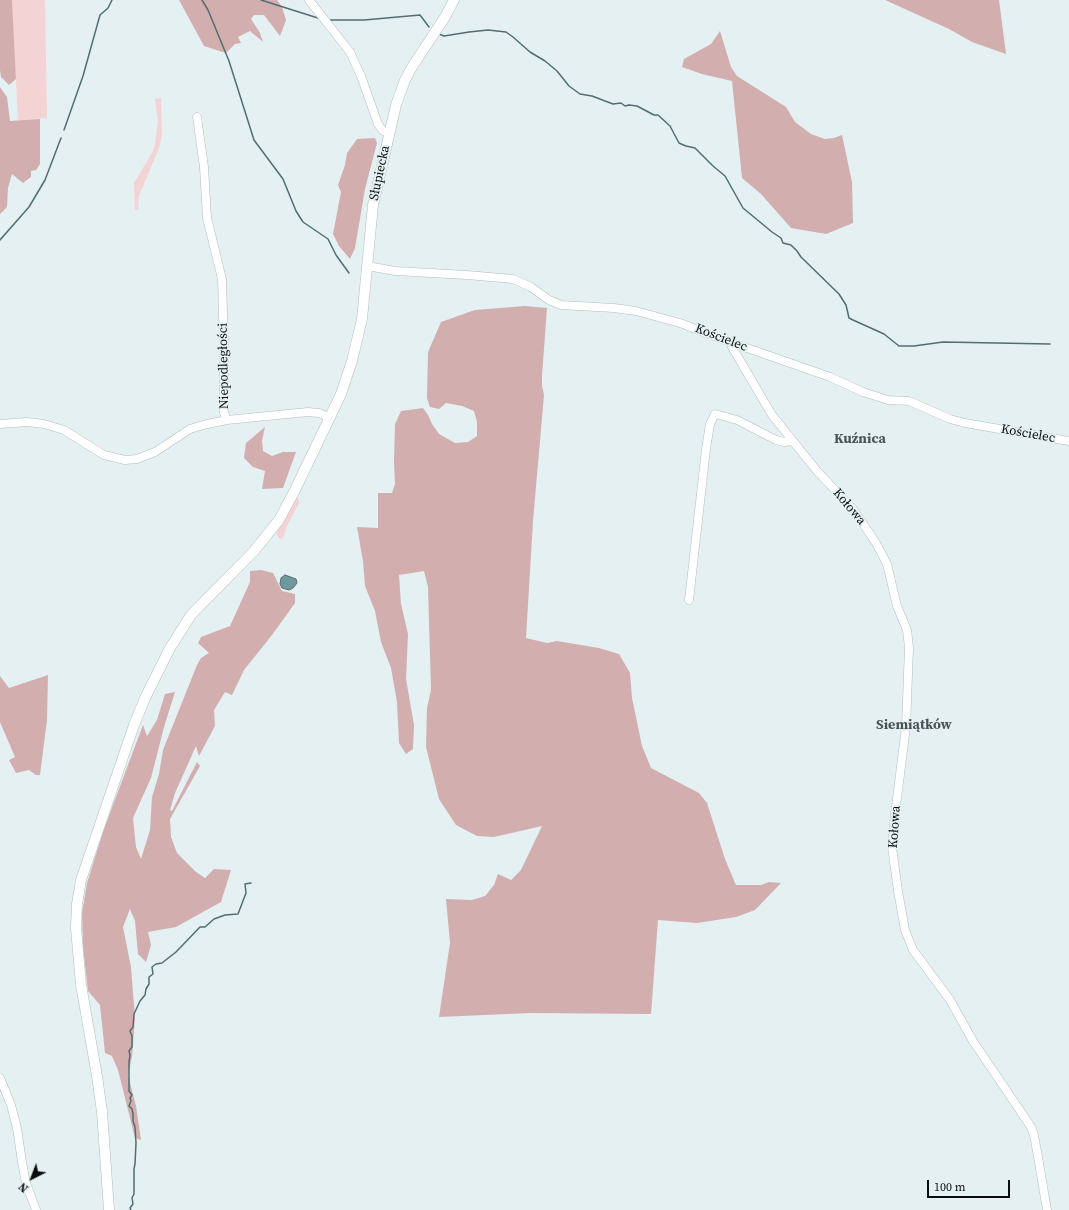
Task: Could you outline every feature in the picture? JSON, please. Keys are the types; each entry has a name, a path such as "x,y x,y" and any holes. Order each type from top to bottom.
{"main road":[{"name":"Słupiecka","path":"109,1210 102,1112 81,984 76,928 77,904 81,880 134,725 145,698 170,648 191,615 254,551 279,520 295,490 343,388 352,361 362,319 373,206 396,105 404,80 445,17 454,0"}],"street":[{"path":"309,0 350,52 361,76 378,124 383,130 389,132"},
{"name":"Niepodległości","path":"0,424 27,422 44,424 64,430 104,455 125,460 137,459 155,452 190,429 227,420 224,413 222,279 207,218 204,167 197,116"},
{"name":"Kościelec","path":"367,266 395,271 513,279 531,287 549,300 561,305 614,308 636,311 680,323 830,377 863,392 888,400 909,401 950,419 965,423 1069,441"},
{"name":"Kołowa","path":"730,342 732,348 772,414 816,471 853,509 876,543 887,564 896,600 906,630 909,648 906,727 892,847 905,930 913,950 950,1000 973,1041 1031,1127 1034,1135 1047,1210"},
{"path":"227,420 308,412 319,413 329,417"},
{"path":"689,600 706,448 710,424 715,414 737,420 776,440 784,442 792,441"},
{"path":"0,1078 11,1105 17,1128 26,1183 36,1210"}],"shaded area":[{"path":"0,0 12,0 16,79 9,85 1,77 0,70"},
{"path":"12,0 45,0 47,118 18,121"},
{"path":"179,0 277,0 282,7 286,20 280,36 264,15 254,15 251,19 260,33 263,42 250,31 238,37 241,43 235,44 226,53 204,46"},
{"path":"885,0 999,0 1006,54 972,42 949,29"},
{"path":"720,31 731,67 737,76 786,107 795,122 811,134 825,139 842,135 852,182 853,223 826,234 791,228 761,194 742,178 732,81 702,74 682,67 684,59 711,44"},
{"path":"0,87 7,97 10,121 40,119 40,164 36,170 31,171 31,177 23,183 12,174 8,188 7,207 0,214"},
{"path":"161,98 162,135 159,148 139,196 139,209 135,210 134,183 152,153 155,145 158,121 155,99"},
{"path":"375,138 377,143 365,189 355,248 350,259 339,246 333,234 341,192 338,185 345,165 347,153 357,139"},
{"path":"525,306 547,308 542,376 544,395 533,521 526,638 547,643 557,641 599,648 619,654 630,673 632,698 642,746 651,768 699,793 707,803 725,859 736,885 761,885 769,882 781,883 755,910 736,917 697,923 658,920 651,1014 530,1013 439,1017 450,943 446,899 472,900 485,896 494,885 498,874 511,880 521,870 542,826 494,837 477,836 456,825 439,799 426,747 427,708 431,690 428,587 424,571 399,575 401,604 408,634 406,679 414,725 413,749 406,754 399,743 397,702 391,668 381,642 375,611 365,586 363,561 357,527 378,528 378,493 392,493 395,484 395,424 401,411 423,408 439,434 455,443 468,442 477,436 477,422 474,411 462,406 446,403 439,409 430,407 427,398 428,352 441,322 475,310"},
{"path":"265,427 262,441 263,451 272,456 283,452 296,452 283,488 262,489 265,471 253,467 244,458 246,443"},
{"path":"297,497 299,503 287,526 283,538 280,539 277,535 277,531"},
{"path":"261,570 273,573 282,591 295,594 295,603 244,670 232,695 225,692 214,710 215,726 199,756 196,746 175,793 170,810 172,811 197,762 200,766 170,819 171,837 177,853 196,872 205,878 214,869 231,870 221,902 176,927 148,932 151,945 146,962 138,954 135,921 130,909 123,927 131,967 135,1018 132,1057 128,1075 136,1106 141,1140 135,1138 118,1070 112,1056 105,1053 100,1005 88,991 83,947 82,913 87,883 104,829 143,725 147,736 157,720 165,694 175,692 151,778 133,818 136,847 141,859 150,830 152,797 159,774 163,750 197,665 201,658 209,653 198,643 201,637 230,626 250,582 250,571"},
{"path":"48,675 47,720 40,775 36,775 29,770 16,773 9,760 15,757 0,722 0,676 9,688"}],"water":[{"path":"285,575 296,579 297,583 289,590 282,588 280,584 281,578"}],"waterway":[{"path":"64,130 83,76 100,15 108,8 112,0"},
{"path":"202,0 208,10 229,61 254,140 283,179 296,211 303,222 328,239 336,255 349,273"},
{"path":"261,0 321,19"},
{"path":"329,20 364,20 420,15 429,27"},
{"path":"439,34 444,36 488,30 506,32 530,52 545,61 557,71 569,86 580,94 592,96 613,104 621,103 625,106 637,106 654,115 658,115 670,126 679,143 695,148 725,176 743,208 781,238 783,243 791,245 801,257 839,294 846,305 849,318 884,334 899,346 914,346 943,342 1050,344"},
{"path":"0,240 29,207 45,180 61,138"},
{"path":"131,1210 130,1208 133,1204 132,1198 134,1194 136,1143 133,1114 132,1109 129,1106 132,1095 129,1091 129,1051 132,1047 132,1036 130,1031 133,1027 134,1014 140,1001 145,995 149,984 149,977 153,974 152,967 156,964 162,963 176,952 200,927 205,927 214,919 225,915 238,914 246,893 245,884 251,883"}],"district":[{"name":"Kuźnica","path":"860,439"},
{"name":"Siemiątków","path":"914,725"}]}
